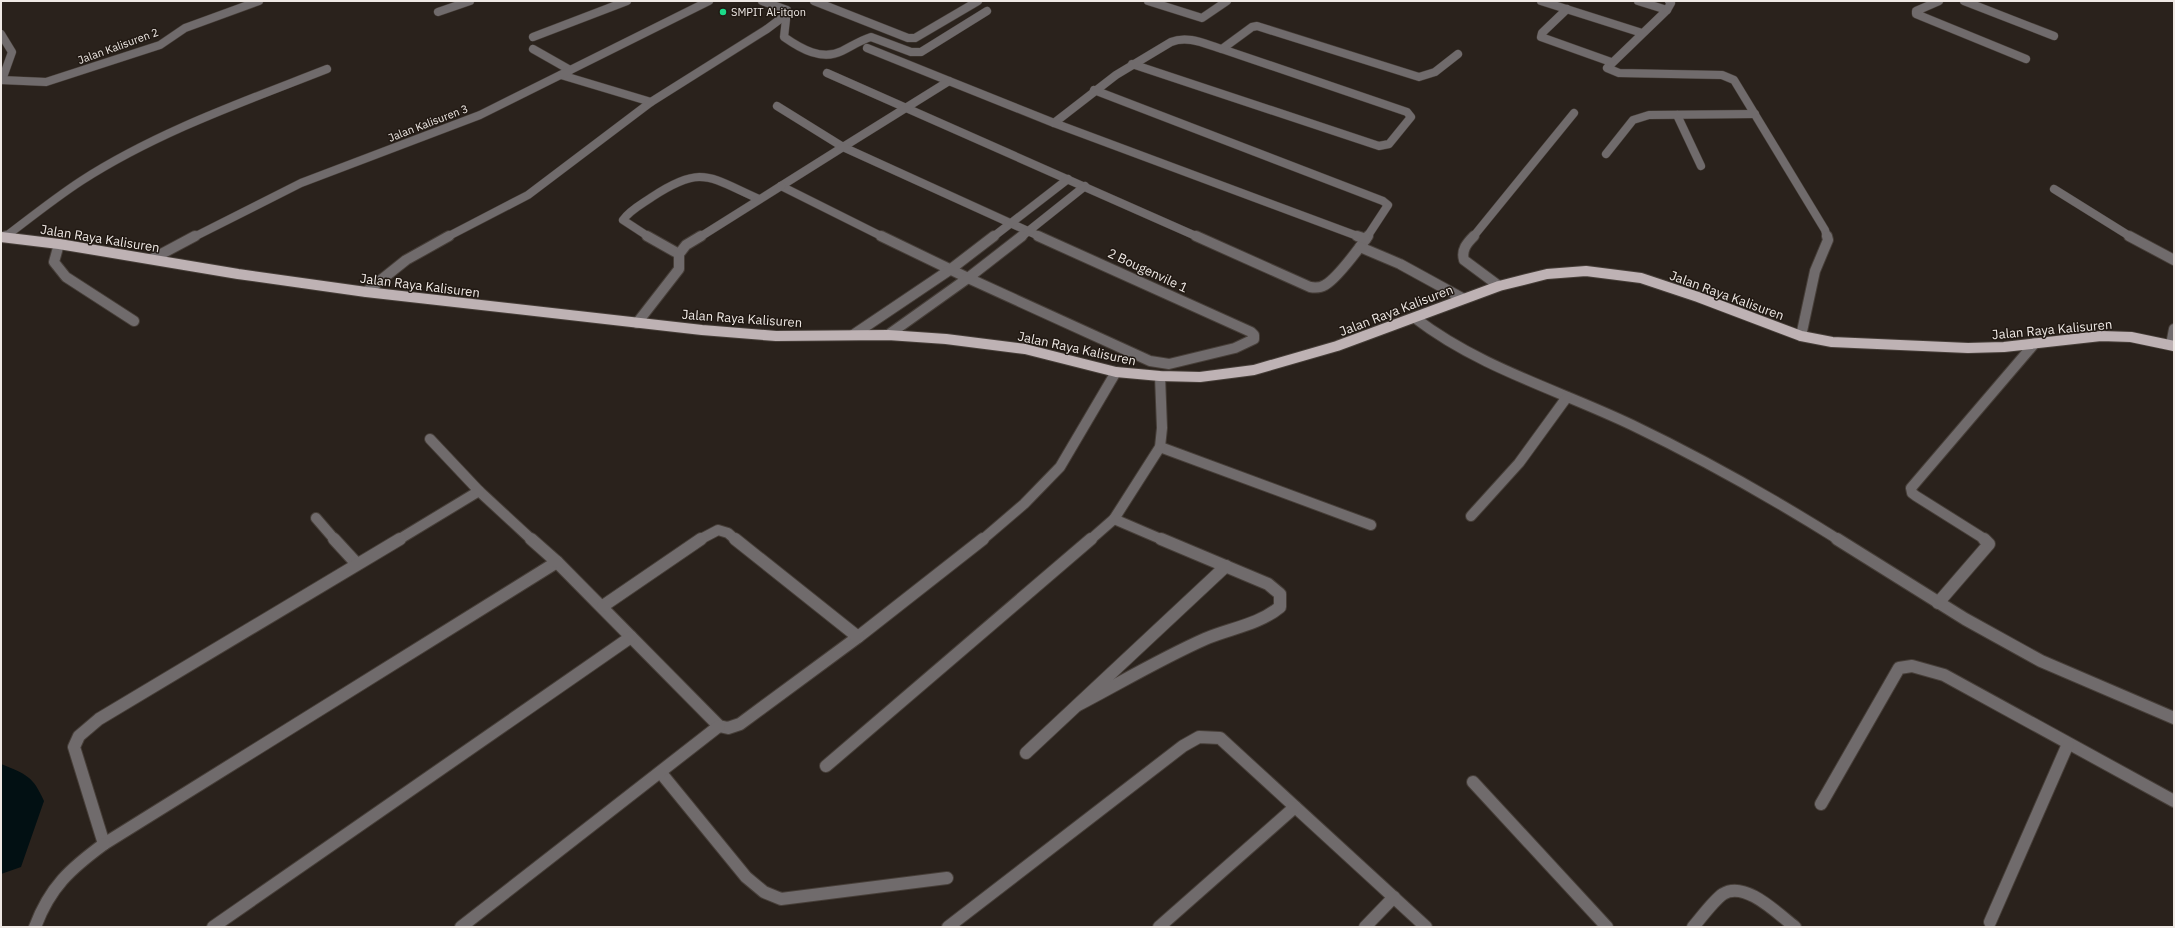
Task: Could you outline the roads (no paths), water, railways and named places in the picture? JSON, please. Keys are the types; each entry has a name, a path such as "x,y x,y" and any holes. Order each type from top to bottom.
{"main road":[{"name":"Jalan Raya Kalisuren","path":"3,237 59,244 238,274 366,292 637,323 776,336 888,335 946,339 1025,349 1116,372 1160,376 1200,377 1254,370 1337,346 1415,318 1462,298 1499,286 1547,274 1586,271 1641,278 1801,336 1832,342 1968,348 2004,348 2100,336 2130,337 2172,345"}],"street":[{"name":"Jalan Kalisuren 2","path":"2,80 46,82 160,45 185,28 259,1"},
{"path":"438,12 470,1"},
{"path":"533,37 627,1"},
{"name":"Jalan Kalisuren 3","path":"152,259 259,202 301,183 442,131 480,115 707,1"},
{"path":"762,1 787,10 784,37 810,50 830,56 871,37 911,52 921,52 987,11"},
{"path":"814,1 908,38 920,35 978,1"},
{"path":"1148,1 1202,18 1227,1"},
{"path":"1541,1 1642,33"},
{"path":"1638,1 1667,10"},
{"path":"1669,1 1671,3 1671,7 1611,62 1607,68 1619,73 1728,77 1734,80 1825,230 1828,240 1815,272 1801,336"},
{"path":"1939,1 1916,11 1916,14 2026,59"},
{"path":"1964,1 2054,36"},
{"path":"1567,9 1542,33 1540,37 1611,62"},
{"path":"366,292 406,260 459,230 528,195 652,102 767,29 787,14"},
{"path":"1222,49 1252,27 1261,26 1424,78 1434,73 1458,54"},
{"path":"1,34 12,52 2,80"},
{"path":"1054,123 1094,90 1132,64 1172,41 1182,39 1222,49 1407,112 1411,117 1389,144 1379,146 1132,64"},
{"path":"867,48 1054,123 1366,239"},
{"path":"533,49 570,70"},
{"path":"3,237 81,181 143,147 200,119 327,69"},
{"path":"827,73 1310,287 1318,288 1326,285 1360,247 1388,206 1383,201 1094,90"},
{"path":"561,75 652,102"},
{"path":"637,323 679,269 679,254 686,246 949,81"},
{"name":"2 Bougenvile 1","path":"777,106 812,127 823,136 843,147 1148,284 1254,335 1254,339 1228,350 1169,364 1150,361 968,278"},
{"path":"1499,286 1464,260 1462,254 1465,246 1574,113"},
{"path":"1606,154 1633,120 1639,116 1755,114"},
{"path":"1678,115 1701,166"},
{"path":"679,254 630,226 623,220 627,214 680,180 694,176 706,176 759,200"},
{"path":"853,335 951,269 1014,223 1068,179"},
{"path":"780,186 968,278"},
{"path":"888,335 968,278 1030,231 1085,186"},
{"path":"2054,189 2122,232 2174,260"},
{"path":"59,244 54,262 66,277 134,321"},
{"path":"1360,247 1400,264 1462,298"},
{"path":"1415,318 1437,335 1482,360 1674,445 1776,500 1938,603 2041,661 2174,718"},
{"path":"2172,345 2174,329"},
{"path":"1938,603 1989,544 1988,541 1916,496 1912,493 1911,488 2035,343"},
{"path":"430,439 479,491 603,606 631,637 719,726 728,728 740,724 858,637 957,561 1024,504 1060,467 1116,372"},
{"path":"826,766 989,628 1114,519 1160,447 1162,428 1160,376"},
{"path":"1471,516 1519,463 1567,397"},
{"path":"1160,447 1371,524"},
{"path":"104,844 74,747 79,736 99,719 479,491"},
{"path":"316,518 357,564"},
{"path":"1078,706 1194,644 1215,634 1270,617 1280,607 1280,594 1268,584 1114,519"},
{"path":"603,606 706,535 718,530 728,533 858,637"},
{"path":"35,927 42,906 54,885 71,868 104,844 557,562"},
{"path":"1026,753 1226,566"},
{"path":"213,927 631,637"},
{"path":"1821,804 1899,668 1912,666 1944,676 2174,801"},
{"path":"461,927 661,773 719,726"},
{"path":"948,927 1183,746 1199,737 1220,738 1426,927"},
{"path":"1990,922 2068,744"},
{"path":"661,773 746,877 764,892 781,899 947,878"},
{"path":"1473,782 1607,927"},
{"path":"1159,927 1295,807"},
{"path":"1694,927 1723,894 1742,890 1759,899 1795,927"},
{"path":"1365,927 1394,897"}],"waterway":[{"path":"1,789 17,801 1,848"}],"place":[{"name":"SMPIT Al-itqon","path":"723,12"}]}
